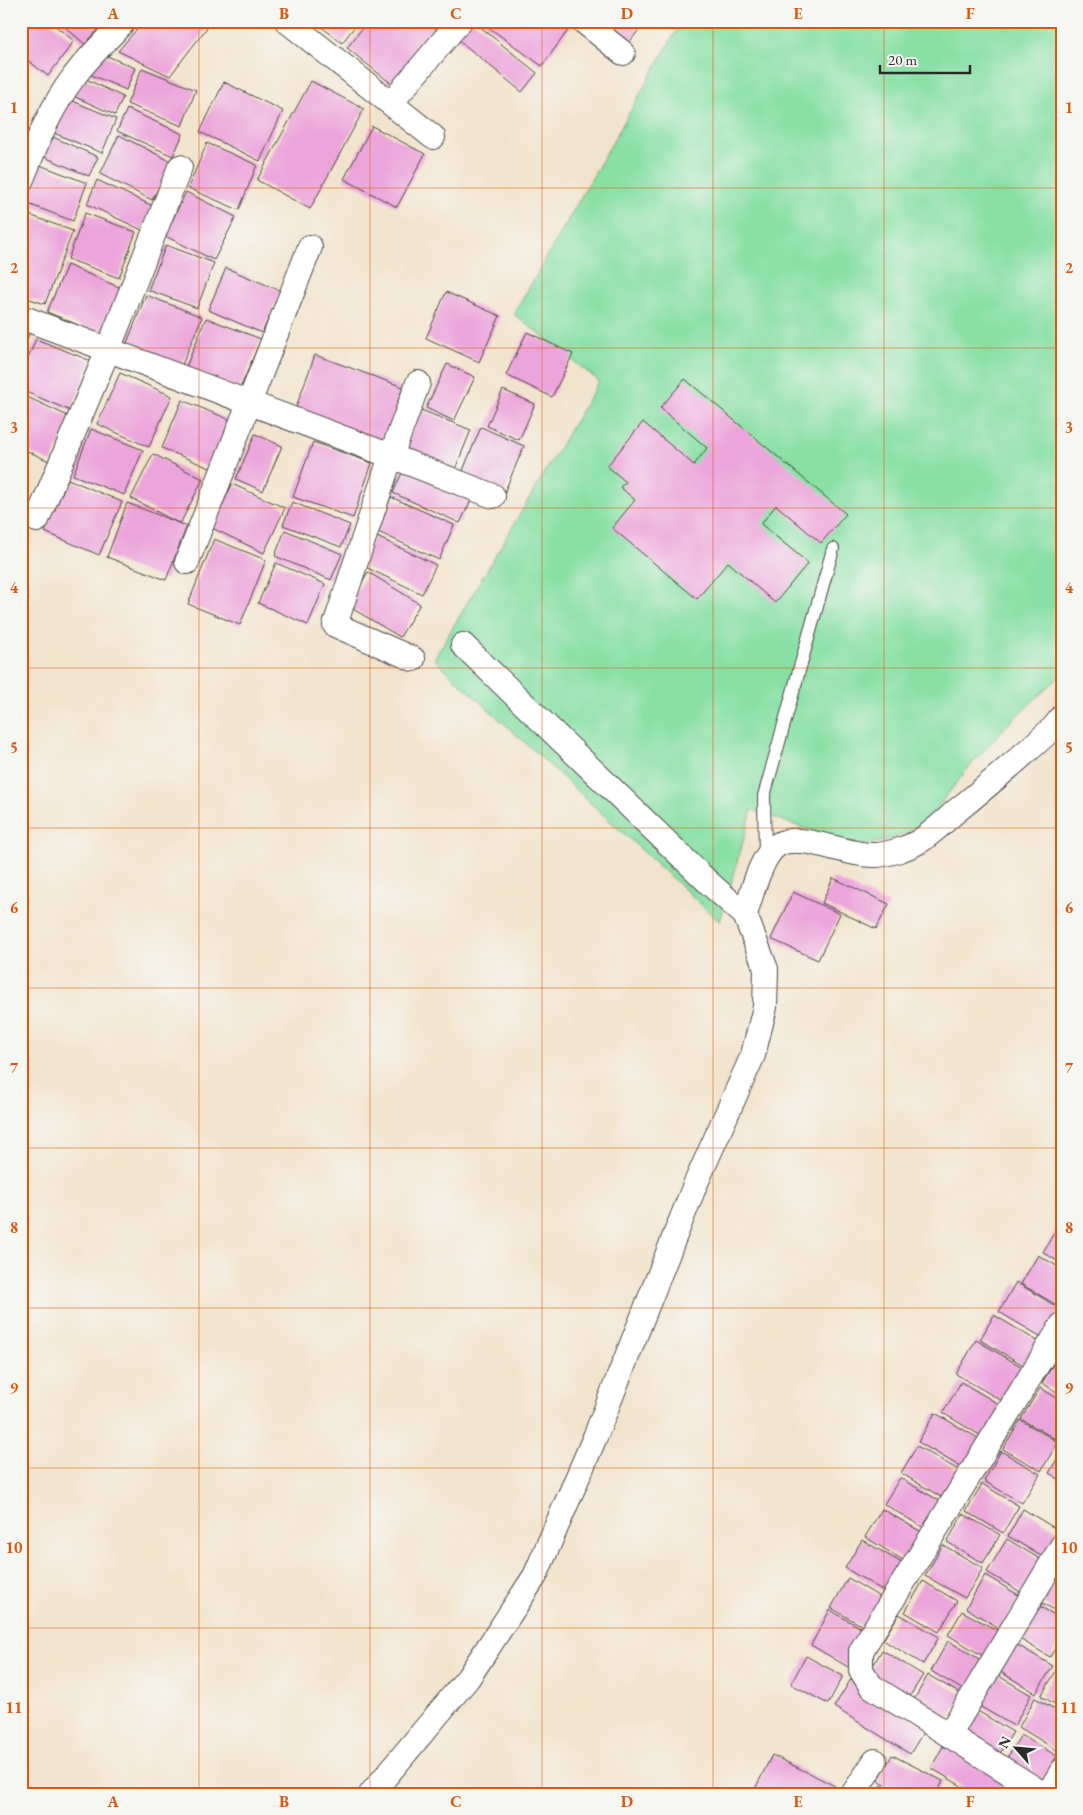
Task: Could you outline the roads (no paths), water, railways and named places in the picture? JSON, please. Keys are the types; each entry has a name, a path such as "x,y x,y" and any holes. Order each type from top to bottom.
{"street":[{"path":"21,181 42,129 56,103 73,77 124,21"},
{"path":"288,21 434,137"},
{"path":"391,103 460,21"},
{"path":"583,21 624,53"},
{"path":"37,520 108,350 180,167"},
{"path":"188,562 248,402 310,247"},
{"path":"21,317 493,496"},
{"path":"413,659 335,625 391,456 418,383"},
{"path":"371,1794 468,1678 535,1576 595,1437 695,1185 753,1055 765,1007 766,969 745,915 709,883 464,645"},
{"path":"745,915 758,873 765,860 777,845 790,840 854,853 876,855 894,852 920,841 994,781 1054,727 1062,717"},
{"path":"1043,1794 871,1686 861,1670 861,1650 1062,1325"},
{"path":"949,1735 1062,1546"},
{"path":"853,1794 875,1761"},
{"path":"1048,1794 1062,1771"}],"lane":[{"path":"765,860 764,796 833,549"}]}
